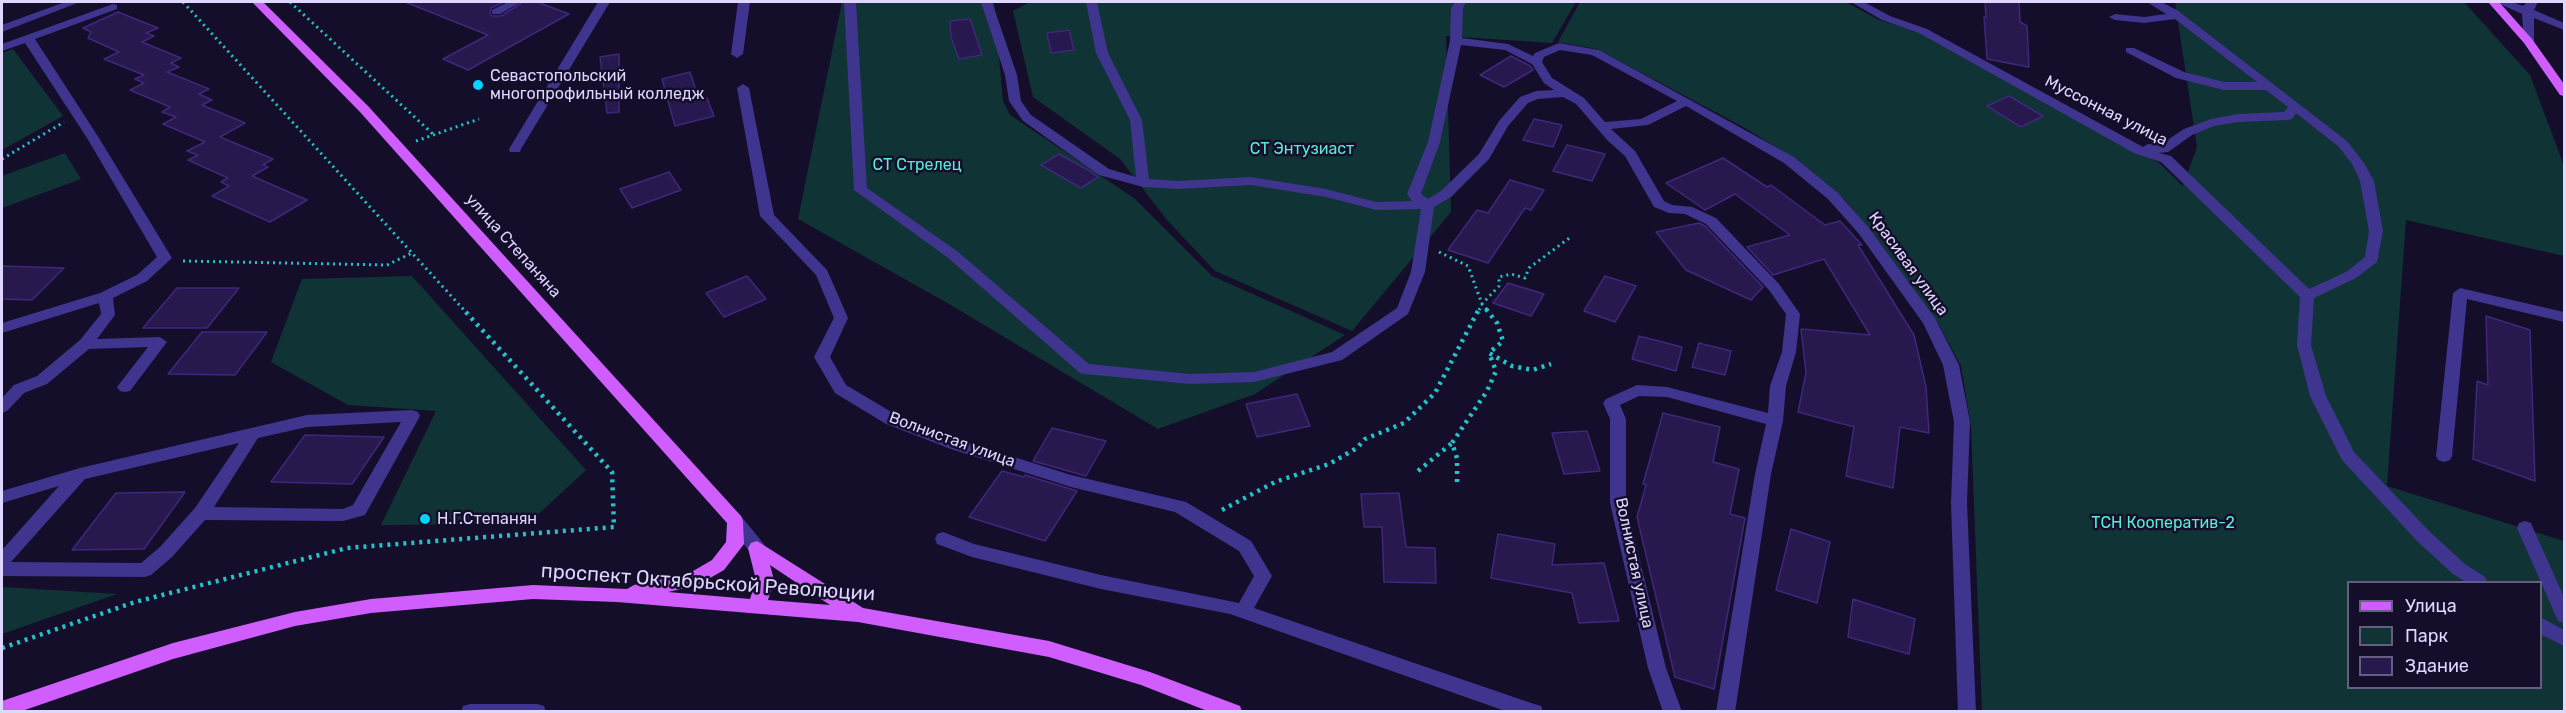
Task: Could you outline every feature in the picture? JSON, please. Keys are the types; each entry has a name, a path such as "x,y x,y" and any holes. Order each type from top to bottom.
{"main road":[{"name":"улица Степаняна","path":"257,2 364,109 735,521"},
{"path":"2493,2 2528,41 2565,92"},
{"path":"617,595 692,580 718,566 735,544 735,521"},
{"name":"улица Степаняна","path":"756,606 765,580 758,548"},
{"name":"улица Степаняна","path":"758,548 858,615"},
{"name":"проспект Октябрьской Революции","path":"2,708 172,651 295,619 371,606 533,592 617,595 858,615 1049,650 1143,678 1233,711"}],"street":[{"path":"2,29 74,2"},
{"path":"496,12 515,2"},
{"path":"514,149 604,2"},
{"path":"737,54 744,2"},
{"path":"850,2 861,190 952,254 1084,369 1190,380 1254,377 1337,356 1403,311 1418,272 1428,205"},
{"path":"986,2 1011,75 1015,101 1028,118 1104,172 1143,183 1178,185 1251,181 1326,193 1376,206 1428,205 1446,194 1484,156 1503,124 1524,100 1536,95 1565,93"},
{"path":"1091,2 1102,53 1136,120 1143,183"},
{"path":"1428,205 1417,199 1414,194 1434,142 1456,41 1457,8 1460,2"},
{"name":"Муссонная улица","path":"1857,2 1886,18 1923,30 2132,146 2166,159 2307,296"},
{"path":"2504,2 2528,14 2565,27"},
{"path":"2528,41 2529,6 2534,2"},
{"path":"2,48 113,7"},
{"path":"2115,17 2159,19 2171,17 2162,7"},
{"path":"2162,7 2343,144 2358,163 2367,181 2376,231 2372,259 2351,275 2307,296 2304,345 2318,396 2348,456 2424,537 2459,569 2477,581"},
{"path":"2,328 105,296 142,278 165,258 78,114 28,38"},
{"path":"1456,41 1508,47 1536,62 1548,80 1580,101 1612,138 1630,154 1659,204 1669,209 1688,210 1711,220 1774,287 1793,314 1789,352 1779,386 1775,421 1755,519 1725,711"},
{"name":"Красивая улица","path":"1536,62 1539,55 1559,46 1595,52 1744,132 1789,160 1833,196 1864,231 1930,321 1952,364 1962,422 1959,503 1967,711"},
{"path":"2130,50 2180,75 2224,86 2267,86"},
{"name":"Волнистая улица","path":"743,88 767,216 822,273 841,318 822,357 840,389 892,420 957,445 1071,481 1180,507 1245,546 1263,576 1243,612"},
{"path":"1604,126 1644,122 1685,102"},
{"path":"2132,146 2163,149 2198,127 2238,118 2288,116 2294,107"},
{"path":"2444,456 2460,293 2565,316"},
{"path":"2,407 19,389 42,380 85,344 108,315 105,296"},
{"path":"85,344 160,342 125,387"},
{"name":"Волнистая улица","path":"1673,711 1657,668 1618,503 1618,418 1611,403 1637,390 1667,392 1775,421"},
{"path":"2,497 80,474 307,421 412,416 359,510 343,515 201,513"},
{"path":"2,569 145,570 166,552 201,513 254,432"},
{"path":"2,561 80,474"},
{"name":"улица Степаняна","path":"735,521 758,548"},
{"path":"2525,528 2565,616"},
{"path":"943,539 972,550 1101,582 1231,607 1534,711"},
{"path":"2542,625 2565,639"},
{"path":"470,711 537,711"}],"path":[{"path":"290,2 434,135"},
{"path":"2,159 78,114"},
{"path":"398,148 479,119"},
{"path":"1203,521 1275,482 1329,464 1357,448 1365,439 1404,423 1436,393 1482,304 1499,286 1499,277 1511,274 1526,278 1529,268 1572,236"},
{"path":"165,258 188,261 357,266 387,265 412,253"},
{"path":"1468,266 1482,304 1497,323 1503,341 1489,352"},
{"path":"1489,352 1512,366 1533,370 1551,364"},
{"path":"1418,471 1452,443 1487,392 1497,371 1489,352"},
{"path":"1452,443 1456,458 1457,482"}],"green space":[{"name":"СТ Стрелец","path":"842,2 994,2 1003,101 1010,115 1134,198 1212,276 1345,335 1255,394 1158,429 949,304 798,219"},
{"name":"СТ Энтузиаст","path":"1030,2 1576,2 1552,43 1446,36 1451,212 1352,331 1215,271 1167,220 1120,159 1033,97 1013,11"},
{"name":"ТСН Кооператив-2","path":"1580,2 1846,2 1879,20 1916,31 2158,162 2183,186 2197,147 2175,2 2464,2 2530,75 2564,166 2564,256 2406,220 2387,486 2564,541 2564,711 1982,711 1971,426 1961,366 1938,323 1878,240 1845,200 1799,161 1745,128 1597,49 1558,42"},
{"path":"13,49 63,116 2,150 2,53"},
{"path":"65,153 81,179 2,208 2,176"},
{"path":"412,276 586,470 528,524 381,525 436,411 348,405 271,362 302,279"},
{"path":"2,587 117,594 2,634"}],"building":[{"path":"405,2 504,2 491,8 492,16 501,16 523,2 537,2 569,14 468,70 443,59 488,35"},
{"path":"1985,2 2019,2 2020,22 2027,26 2029,67 1987,59"},
{"path":"118,12 158,28 146,33 154,36 142,42 181,58 171,63 179,67 167,72 209,89 199,94 212,100 202,105 245,123 220,137 273,159 263,165 268,167 252,176 307,200 270,222 212,196 229,186 221,182 228,178 188,160 198,155 187,151 205,142 163,124 176,117 162,112 170,107 130,90 144,83 135,79 144,75 104,59 119,52 88,38 91,32 83,28"},
{"path":"970,19 982,55 959,59 951,37 950,21"},
{"path":"1069,30 1074,50 1051,53 1047,33"},
{"path":"619,54 619,112 607,113 600,57"},
{"path":"1511,56 1533,70 1504,87 1480,75"},
{"path":"690,72 699,100 707,98 714,116 675,126 662,79"},
{"path":"2009,96 2043,116 2021,127 1987,106"},
{"path":"1534,119 1562,125 1553,147 1523,140"},
{"path":"1567,145 1605,154 1592,181 1553,171"},
{"path":"1059,154 1098,177 1081,188 1041,165"},
{"path":"1723,158 1767,187 1771,185 1825,225 1840,221 1862,245 1858,245 1914,335 1926,387 1929,433 1900,427 1893,488 1846,476 1854,427 1798,412 1806,373 1801,329 1870,335 1824,259 1773,275 1747,247 1790,235 1735,194 1705,210 1666,183"},
{"path":"669,172 681,190 632,208 620,189"},
{"path":"1510,180 1544,190 1531,210 1525,208 1488,263 1448,250 1477,210 1488,213"},
{"path":"1699,223 1705,226 1763,287 1751,300 1686,270 1656,232"},
{"path":"2,266 64,268 32,300 2,299"},
{"path":"747,276 766,299 724,317 706,293"},
{"path":"1605,276 1636,286 1615,322 1584,311"},
{"path":"1508,283 1544,294 1531,316 1493,303"},
{"path":"177,288 239,288 207,328 143,328"},
{"path":"2486,316 2530,330 2535,481 2473,459 2477,381 2488,385"},
{"path":"202,332 267,332 235,375 168,374"},
{"path":"1639,336 1682,347 1676,371 1632,359"},
{"path":"1699,343 1731,351 1725,375 1692,367"},
{"path":"1297,394 1310,426 1257,437 1246,404"},
{"path":"1663,413 1720,427 1713,462 1739,469 1730,514 1745,518 1714,689 1675,677 1637,517 1646,485 1643,484"},
{"path":"1052,428 1106,441 1086,476 1033,461"},
{"path":"1587,431 1600,471 1564,474 1552,433"},
{"path":"305,435 384,437 352,484 271,482"},
{"path":"1002,471 1024,477 1025,475 1077,491 1045,541 969,517"},
{"path":"185,492 144,549 72,550 116,493"},
{"path":"1399,493 1406,547 1435,548 1436,583 1384,582 1382,527 1364,527 1361,494"},
{"path":"1791,529 1830,542 1817,603 1776,590"},
{"path":"1498,534 1555,544 1552,565 1604,563 1619,621 1579,623 1572,593 1491,578"},
{"path":"1853,599 1915,619 1909,654 1848,637"}],"place":[{"name":"Севастопольский многопрофильный колледж","path":"478,85"},
{"name":"Н.Г.Степанян","path":"425,519"}]}
